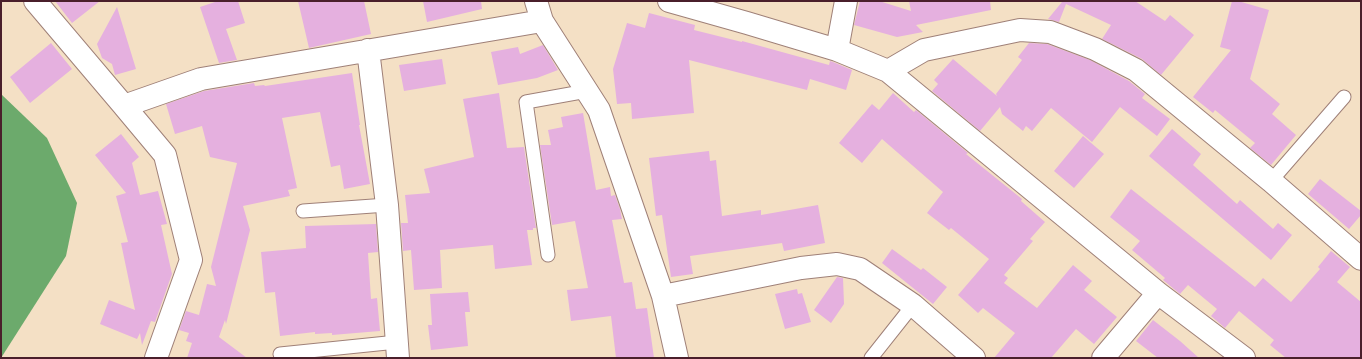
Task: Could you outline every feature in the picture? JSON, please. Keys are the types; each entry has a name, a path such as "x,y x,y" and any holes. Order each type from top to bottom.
{"street":[{"path":"35,1 165,155 191,260 156,358"},
{"path":"669,1 747,22 837,50 888,71 1158,294 1244,358"},
{"path":"837,50 846,1"},
{"path":"124,106 201,79 368,50 539,11 599,110 662,296 677,358"},
{"path":"888,71 924,50 1020,30 1050,32 1096,49 1136,70 1271,181 1361,258"},
{"path":"368,50 387,205 398,350"},
{"path":"662,296 801,268 838,264 860,269 913,305 974,358"},
{"path":"1103,358 1158,294"}],"lane":[{"path":"548,255 526,102 587,92"},
{"path":"1271,181 1344,97"},
{"path":"303,211 387,205"},
{"path":"871,358 913,305"},
{"path":"280,354 398,350"}],"green space":[{"path":"1,94 47,138 77,203 66,256 1,358"}],"building":[{"path":"55,1 100,1 72,23"},
{"path":"218,1 238,1 245,23 226,29 237,60 219,63 200,7"},
{"path":"298,1 364,1 371,34 309,48"},
{"path":"423,1 481,1 482,9 427,22"},
{"path":"860,1 879,1 911,11 909,1 990,1 991,10 916,25 923,32 897,37 854,25"},
{"path":"1060,1 1135,1 1165,21 1170,15 1194,35 1161,75 1142,59 1102,39 1111,25 1066,4 1059,22 1048,19 1062,2"},
{"path":"1232,1 1238,1 1269,10 1250,79 1280,104 1272,114 1296,135 1271,165 1250,148 1255,143 1215,110 1213,113 1193,97 1231,50 1220,47"},
{"path":"117,7 136,69 115,75 112,64 102,58 97,44"},
{"path":"649,13 695,25 694,30 742,41 829,65 830,61 833,62 852,70 846,90 810,79 807,90 689,60 694,113 632,119 631,103 617,104 613,69 627,23 645,28"},
{"path":"51,43 72,69 30,103 10,77"},
{"path":"1029,43 1047,44 1090,60 1129,81 1145,94 1142,98 1170,119 1157,136 1120,107 1092,142 1051,108 1032,131 1026,126 1023,131 1002,114 1000,107 980,131 932,91 938,84 934,80 953,59 997,96 996,94 1022,60 1018,57"},
{"path":"543,45 558,70 537,78 498,85 491,52 518,47 520,54"},
{"path":"442,59 446,84 404,91 399,65"},
{"path":"352,73 359,125 370,184 344,189 340,165 331,167 320,112 282,118 297,188 288,190 290,196 243,206 250,230 226,324 225,320 219,337 247,358 187,358 192,343 186,341 189,333 179,330 186,311 199,315 207,284 216,286 211,267 237,163 210,157 202,126 175,134 166,104 204,91 254,83 255,86 265,86"},
{"path":"499,93 507,148 524,147 536,228 533,228 533,230 527,230 532,265 495,269 493,245 440,250 442,288 414,290 411,250 403,251 401,223 408,223 405,195 430,193 424,169 474,157 463,99"},
{"path":"893,93 914,112 916,110 968,153 966,154 1022,199 1021,201 1045,222 1030,239 1033,241 1004,275 1008,278 1004,283 1037,308 1073,265 1092,281 1084,290 1117,317 1094,344 1076,329 1051,358 994,358 1015,333 983,308 978,313 958,295 989,259 951,228 949,230 927,213 943,192 882,139 862,163 839,143 872,104 879,110"},
{"path":"583,113 596,190 610,187 611,196 615,195 620,209 622,219 612,220 624,283 632,282 636,309 647,308 654,358 616,358 611,316 571,321 567,290 588,288 575,221 552,225 540,145 551,145 548,130 563,127 561,117"},
{"path":"1172,129 1201,154 1193,165 1237,204 1240,200 1273,229 1278,223 1292,235 1271,260 1149,156"},
{"path":"121,134 139,157 132,163 140,195 158,191 167,224 161,225 172,274 155,322 151,321 142,345 140,333 137,339 100,324 109,300 135,310 121,243 128,242 116,196 126,193 95,155"},
{"path":"1083,136 1104,154 1074,188 1054,171"},
{"path":"709,151 710,161 716,160 722,216 761,210 761,215 818,205 825,243 784,251 782,243 690,256 693,274 671,277 662,215 656,216 649,158"},
{"path":"1320,179 1361,211 1361,215 1349,229 1308,194"},
{"path":"1131,189 1255,287 1263,278 1291,302 1320,269 1318,267 1331,251 1350,267 1337,282 1361,302 1361,358 1286,358 1270,345 1274,340 1239,311 1225,328 1211,316 1217,309 1188,285 1180,294 1163,280 1165,278 1132,250 1140,241 1110,217"},
{"path":"376,224 378,252 368,253 371,299 377,298 380,331 332,335 332,333 315,334 315,332 280,336 275,292 265,293 261,252 306,248 305,226"},
{"path":"892,249 921,270 923,268 947,287 933,304 882,263"},
{"path":"837,277 843,278 844,304 831,323 814,310"},
{"path":"797,289 798,294 802,293 811,322 785,329 775,294"},
{"path":"468,292 470,312 465,312 468,346 431,350 428,325 432,325 430,294"},
{"path":"1153,320 1199,358 1158,358 1136,341"}]}
